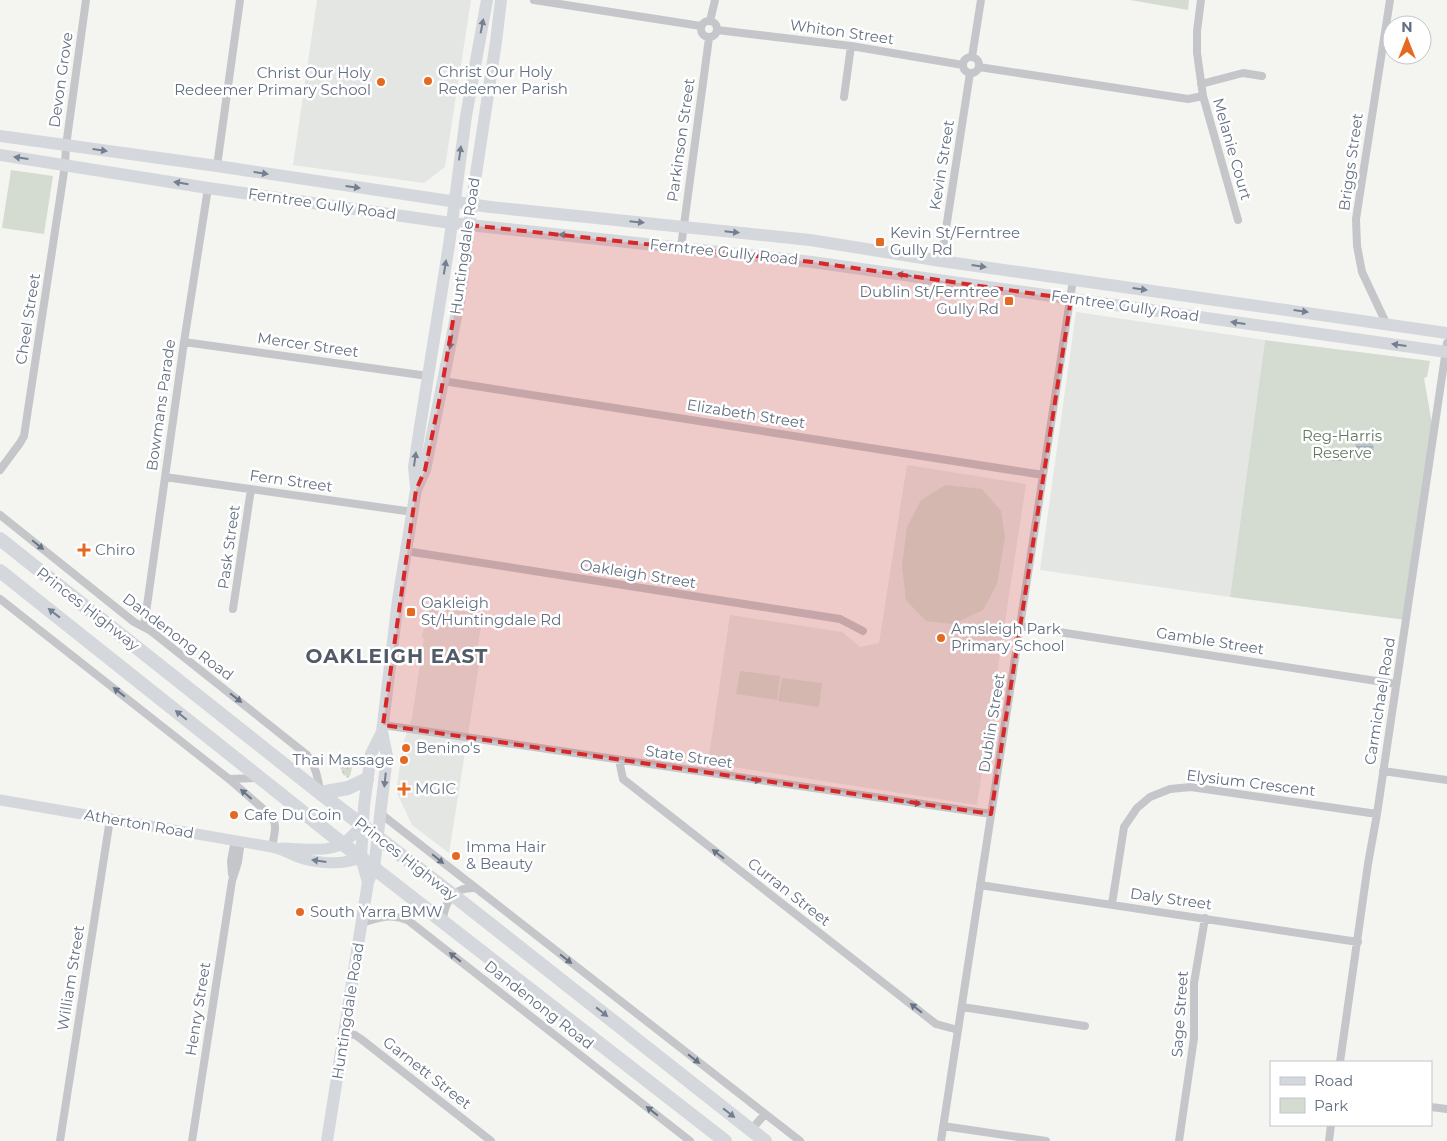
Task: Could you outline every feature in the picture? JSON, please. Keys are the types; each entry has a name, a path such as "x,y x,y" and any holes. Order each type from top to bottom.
{"highway":[{"name":"Princes Highway","path":"0,539 320,793 453,895 765,1141"},
{"name":"Princes Highway","path":"0,570 343,844 726,1141"},
{"path":"320,793 348,788 367,779"}],"main road":[{"name":"Huntingdale Road","path":"327,1141 368,882 374,868 387,756 382,728 395,625 416,490 414,467 452,222 466,116 487,0"},
{"name":"Huntingdale Road","path":"416,490 425,470 459,302 501,0"},
{"name":"Ferntree Gully Road","path":"0,136 217,166 454,202 810,240 942,261 1447,333"},
{"name":"Ferntree Gully Road","path":"0,155 208,188 469,225 812,262 1446,349"},
{"name":"Huntingdale Road","path":"368,882 361,858 362,825 370,754 382,728"}],"street":[{"name":"Devon Grove","path":"65,165 86,0"},
{"path":"217,166 240,0"},
{"path":"534,0 701,26 703,23 710,21 716,25 715,35 709,38 702,34 701,26"},
{"path":"710,21 715,0"},
{"path":"972,57 981,0"},
{"name":"Melanie Court","path":"1201,0 1197,31 1197,53 1203,96 1238,220"},
{"name":"Briggs Street","path":"1386,323 1362,272 1357,246 1356,219 1390,0"},
{"name":"Whiton Street","path":"717,30 851,46 963,65"},
{"name":"Parkinson Street","path":"681,247 709,38"},
{"path":"844,97 851,46"},
{"path":"972,57 966,59 963,65 964,69 970,73 975,72 979,67"},
{"path":"972,57 977,60 979,67"},
{"path":"979,67 1188,99 1203,96"},
{"name":"Kevin Street","path":"942,261 970,73"},
{"path":"1201,84 1242,73 1262,76"},
{"name":"Cheel Street","path":"0,470 24,436 65,165"},
{"name":"Bowmans Parade","path":"144,627 184,342 208,188"},
{"name":"Dublin Street","path":"941,1141 1073,280"},
{"name":"Mercer Street","path":"184,342 428,376"},
{"name":"Carmichael Road","path":"1340,1061 1446,349"},
{"name":"Elizabeth Street","path":"443,381 1044,475"},
{"name":"Fern Street","path":"165,477 413,512"},
{"name":"Pask Street","path":"234,609 251,489"},
{"name":"Dandenong Road","path":"0,515 134,622 151,631 308,755 318,776 320,793"},
{"name":"Oakleigh Street","path":"406,552 840,619 863,630"},
{"path":"0,599 229,779 274,818 276,826 275,847"},
{"name":"Gamble Street","path":"1020,626 1396,684"},
{"name":"State Street","path":"382,728 991,814"},
{"name":"Curran Street","path":"619,760 623,779 936,1024 958,1030"},
{"path":"1383,771 1447,780"},
{"path":"229,779 260,778"},
{"name":"Elysium Crescent","path":"1112,904 1124,827 1137,808 1150,797 1170,789 1191,787 1377,814"},
{"name":"Atherton Road","path":"0,800 275,847 320,849 343,844"},
{"path":"381,814 800,1141"},
{"name":"William Street","path":"60,1141 110,819"},
{"path":"343,844 362,825"},
{"name":"Henry Street","path":"192,1141 232,881 232,861 238,841"},
{"name":"Atherton Road","path":"275,847 299,857 319,862 352,861 361,858"},
{"name":"Daly Street","path":"980,884 1358,942"},
{"path":"443,922 445,908 453,895 460,890 474,888"},
{"name":"Dandenong Road","path":"362,922 378,917 397,916 409,922 690,1141"},
{"name":"Sage Street","path":"1179,1141 1194,1038 1194,982 1205,918"},
{"path":"962,1007 1084,1026"},
{"name":"Garnett Street","path":"344,1033 361,1039 491,1141"},
{"path":"1432,1107 1447,1109"},
{"path":"751,1130 765,1114"},
{"path":"943,1126 1046,1141"},
{"path":"1329,1141 1331,1126"}],"highlighted area":[{"path":"469,225 812,262 1071,299 991,814 383,725 416,490 425,470 441,392"}],"shaded area":[{"name":"Christ Our Holy Redeemer Primary School","path":"317,0 471,0 445,167 424,183 293,165"},
{"path":"1076,312 1265,340 1230,597 1040,570"},
{"path":"1363,435 1369,435 1372,438 1374,451 1368,461 1361,458 1346,458 1341,461 1333,461 1330,457 1338,449 1346,449 1354,455 1359,454 1354,442"},
{"name":"Amsleigh Park Primary School","path":"907,465 1026,484 977,805 708,763 730,615 842,632 860,647 879,643"},
{"path":"427,606 483,614 477,651 481,652 449,853 412,825 396,791 404,741 412,718"}],"green space":[{"path":"1130,0 1189,0 1188,10"},
{"path":"11,170 53,176 44,234 2,228"},
{"name":"Reg-Harris Reserve","path":"1265,340 1430,361 1427,377 1424,378 1434,436 1406,620 1230,597"},
{"path":"946,485 982,489 1001,511 1005,537 997,584 983,610 953,624 926,621 906,600 902,566 907,527 921,500"},
{"path":"740,671 780,676 777,700 736,694"},
{"path":"782,678 822,683 819,707 778,701"},
{"path":"354,760 350,776 347,778 340,767"}],"place":[{"name":"Christ Our Holy Redeemer Parish","path":"428,81"},
{"name":"Christ Our Holy Redeemer Primary School","path":"381,82"},
{"name":"Kevin St/Ferntree Gully Rd","path":"880,242"},
{"name":"Dublin St/Ferntree Gully Rd","path":"1009,301"},
{"name":"Chiro","path":"84,550"},
{"name":"Oakleigh St/Huntingdale Rd","path":"411,612"},
{"name":"Amsleigh Park Primary School","path":"941,638"},
{"name":"Benino's","path":"406,748"},
{"name":"Thai Massage","path":"404,760"},
{"name":"MGIC","path":"404,789"},
{"name":"Cafe Du Coin","path":"234,815"},
{"name":"Imma Hair & Beauty","path":"456,856"},
{"name":"South Yarra BMW","path":"300,912"}],"district":[{"name":"OAKLEIGH EAST","path":"397,656"}]}
